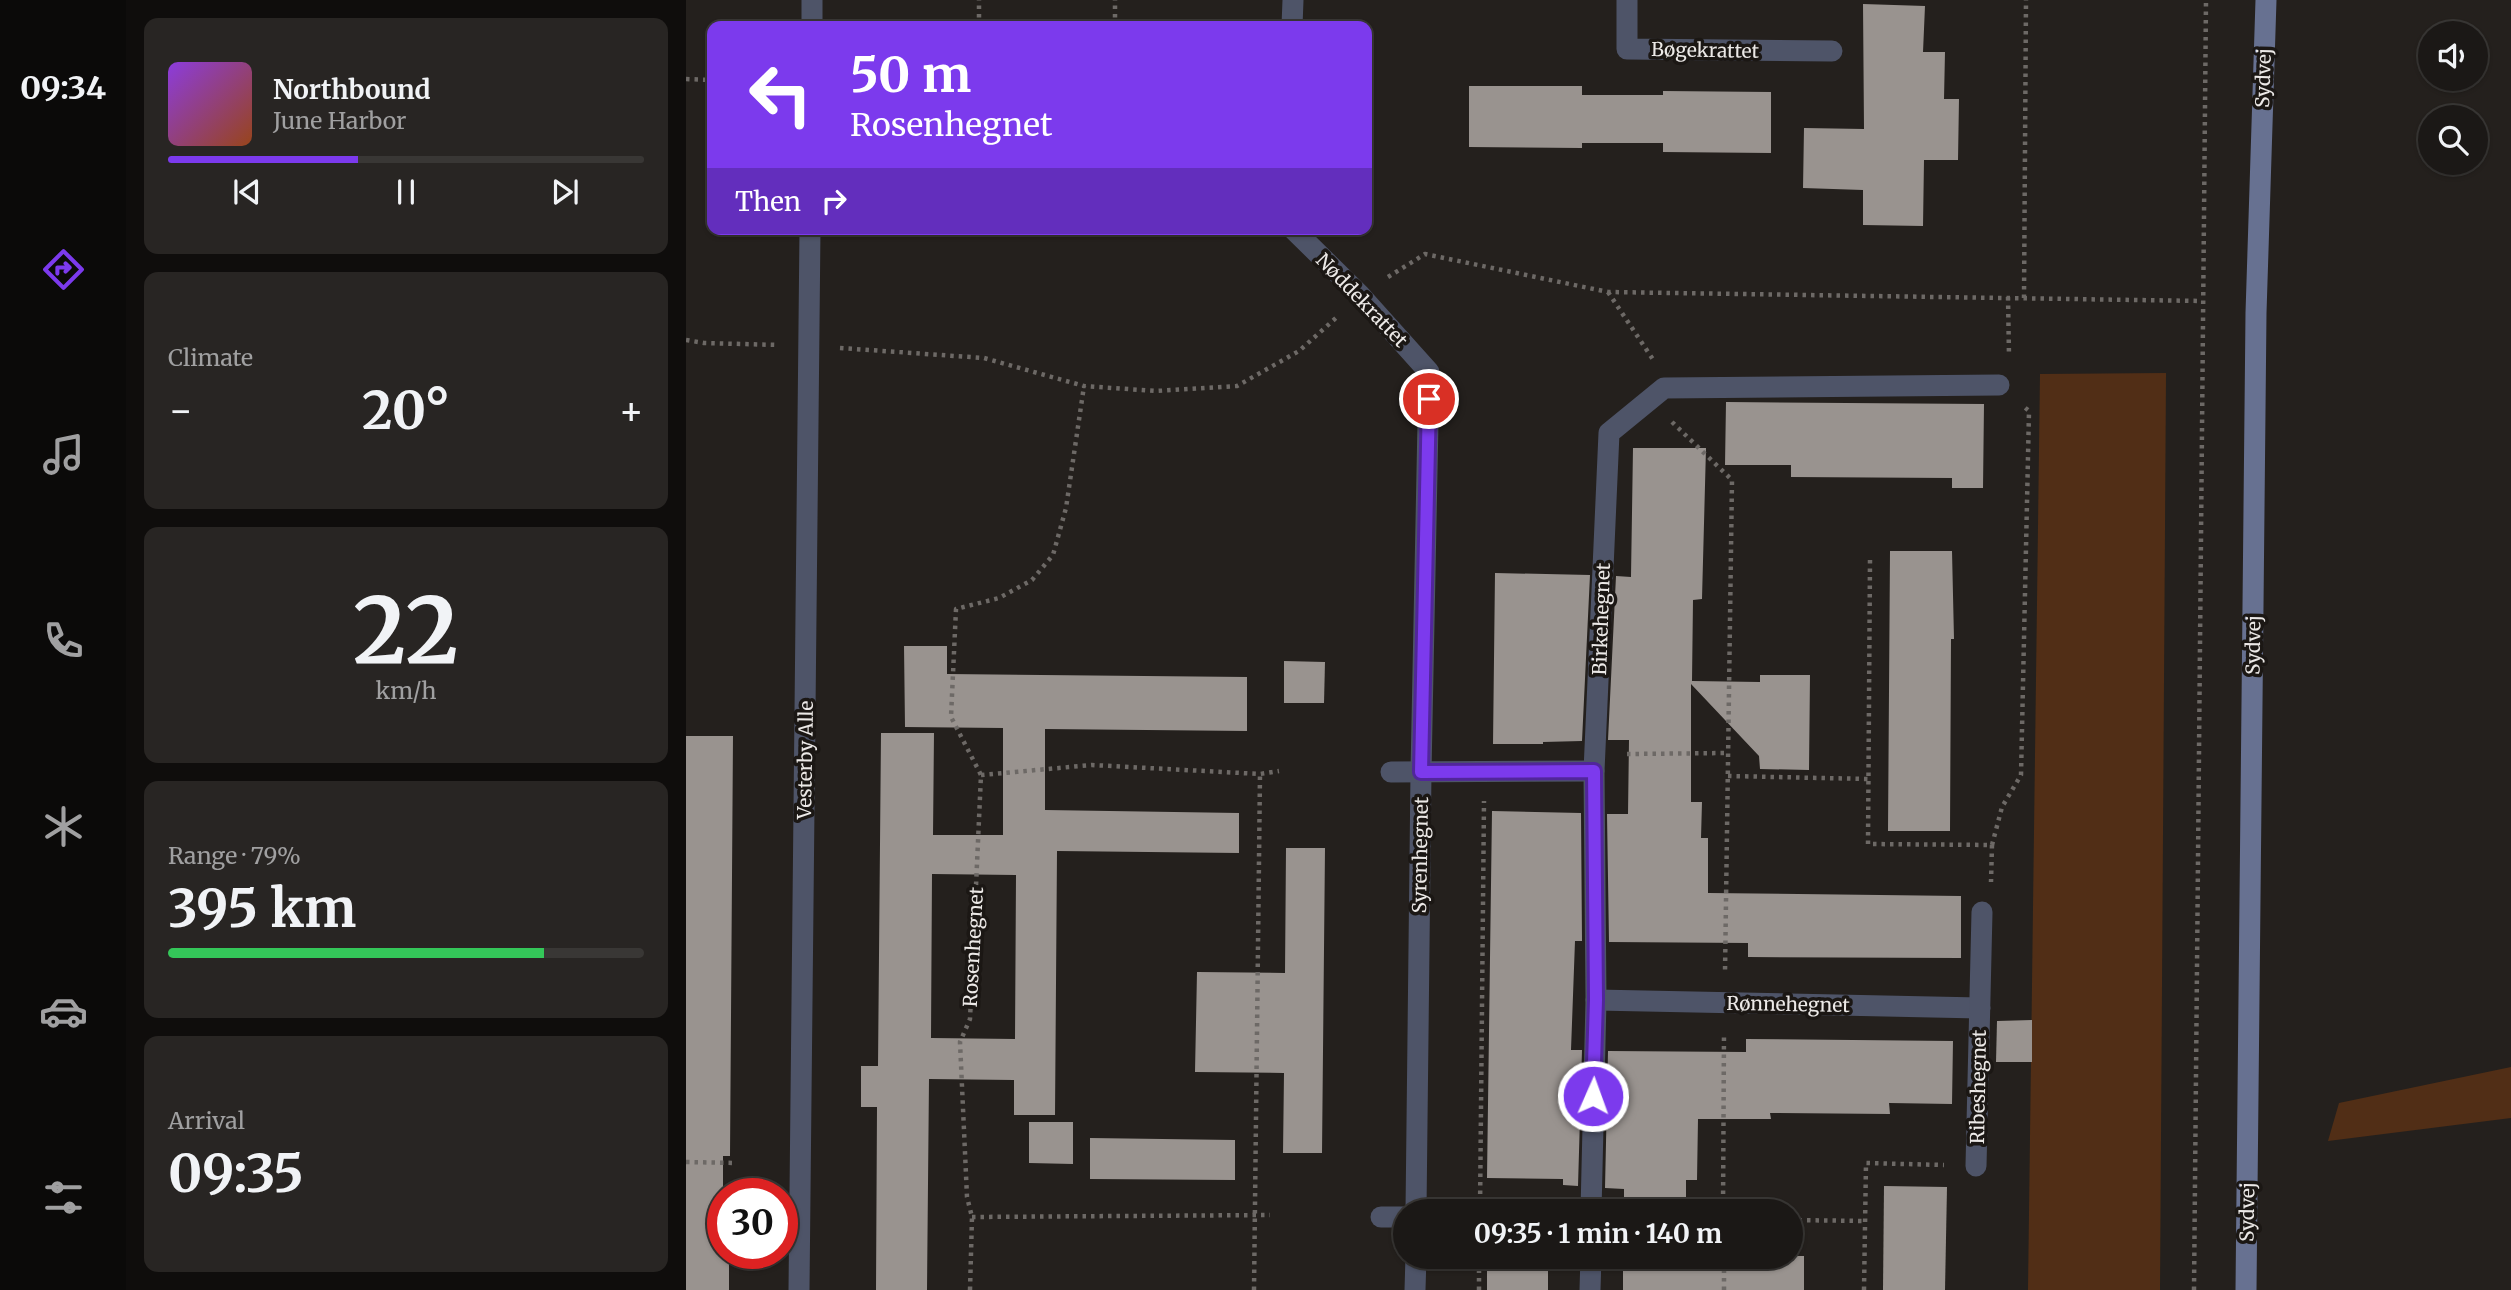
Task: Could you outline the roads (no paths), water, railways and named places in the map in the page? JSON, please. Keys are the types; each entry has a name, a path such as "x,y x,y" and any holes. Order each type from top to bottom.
{"main road":[{"name":"Sydvej","path":"2246,1290 2256,313 2266,0"}],"street":[{"path":"812,0 812,21"},
{"path":"1292,21 1293,0"},
{"name":"Bøgekrattet","path":"1627,0 1627,49 1832,51"},
{"name":"Vesterby Alle","path":"799,1290 810,235"},
{"name":"Nøddekrattet","path":"1299,235 1360,295 1429,372"},
{"name":"Syrenhegnet","path":"1416,1199 1429,372"},
{"name":"Birkehegnet","path":"1591,1199 1596,1000 1595,763 1608,433 1664,388 1999,385"},
{"path":"1391,772 1484,772 1595,763"},
{"name":"Ribeshegnet","path":"1976,1166 1982,912"},
{"name":"Rønnehegnet","path":"1596,1000 1980,1009"},
{"path":"1381,1217 1393,1217"},
{"path":"1416,1269 1416,1290"},
{"path":"1590,1290 1591,1269"}]}
